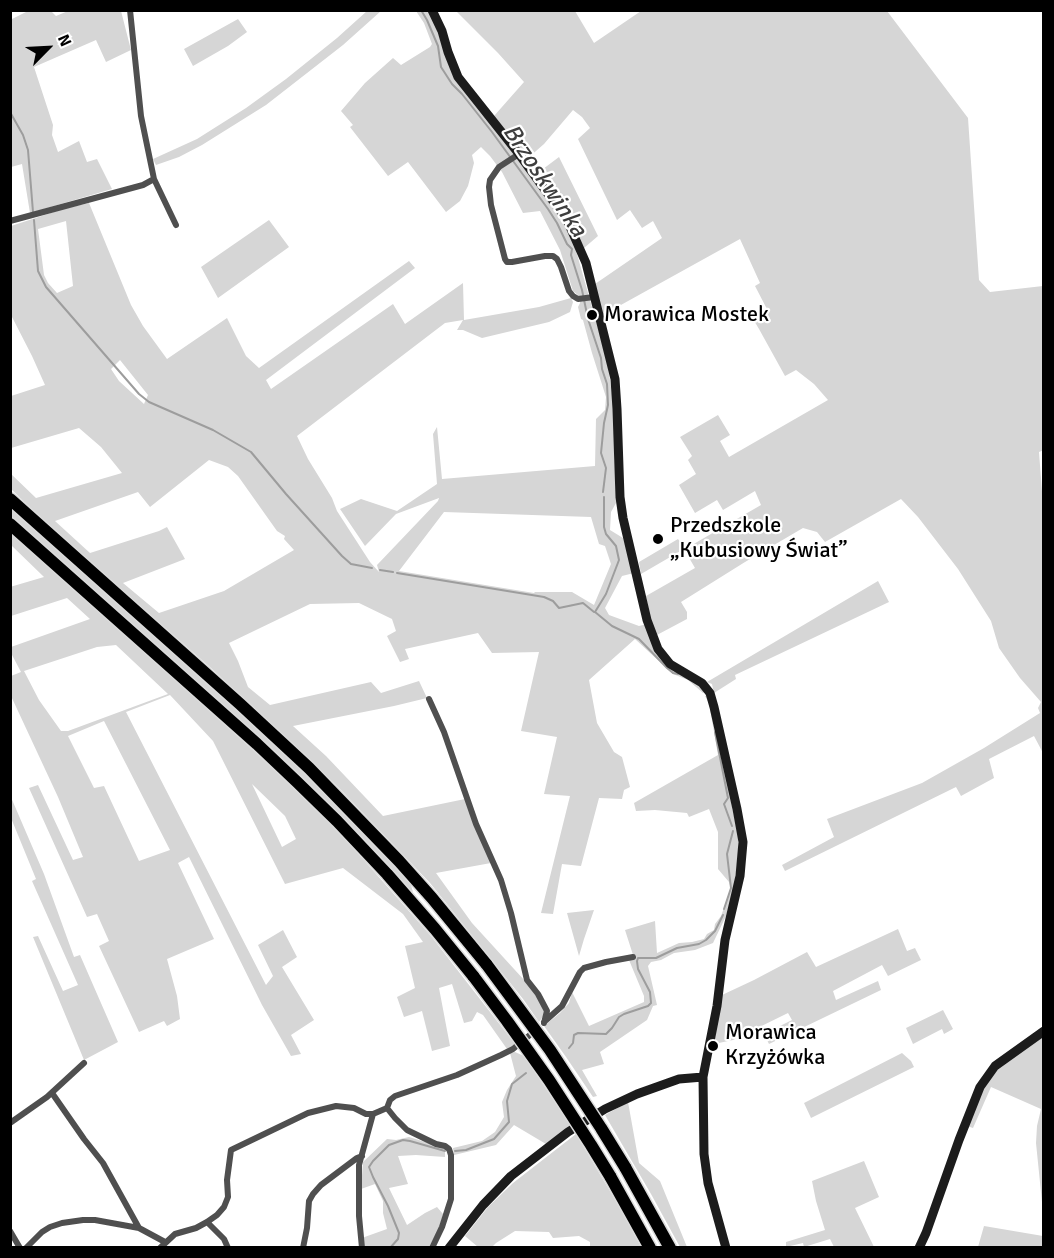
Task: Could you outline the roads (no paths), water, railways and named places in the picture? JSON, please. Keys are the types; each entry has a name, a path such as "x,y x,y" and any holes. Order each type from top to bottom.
{"highway":[{"path":"10,499 309,768 432,898 487,965 550,1050 625,1167 670,1248"},
{"path":"10,524 249,736 371,857 429,922 474,977 549,1080 610,1176 650,1248"}],"street":[{"path":"130,10 141,116 154,179 176,225"},
{"path":"432,10 458,76 567,220 586,263 587,298 615,379 620,496 647,620 658,649 670,664 702,683 710,693 743,842 740,876 725,940 717,1006 703,1077 704,1154 708,1183 726,1248"},
{"path":"516,155 499,167 490,180 489,187 491,205 505,259 507,262 512,262 553,256 557,259 573,296 587,298"},
{"path":"10,221 143,185 154,179"},
{"path":"429,699 454,757 476,824 501,880 527,980 547,1011 544,1023"},
{"path":"160,1248 175,1234 207,1222 218,1215 224,1207 228,1197 227,1180 231,1150 319,1109 336,1106 354,1108 366,1114 373,1114 387,1108 395,1095 457,1075 501,1055 513,1048 562,1006 584,968 633,957"},
{"path":"919,1248 980,1087 995,1066 1044,1031"},
{"path":"10,1123 52,1093 84,1063"},
{"path":"449,1248 483,1205 511,1176 568,1132 605,1109 637,1094 679,1079 703,1077"},
{"path":"52,1093 103,1162 139,1228"},
{"path":"387,1108 407,1130 446,1146 451,1155 451,1199 432,1248"},
{"path":"362,1248 359,1216 359,1165 373,1114"},
{"path":"303,1248 309,1201 313,1194 321,1185 362,1156"},
{"path":"26,1248 42,1232 62,1223 95,1220 139,1228 165,1242"},
{"path":"207,1222 224,1239 228,1248"},
{"path":"10,1231 20,1248"},
{"path":"459,1248 460,1234"}],"waterway":[{"name":"Brzoskwinka","path":"421,10 438,46 441,67 548,209 572,249 571,255 607,384 608,405 601,453 606,468 603,492"},
{"path":"10,112 23,135 28,150 33,212"},
{"path":"34,220 38,271 46,287 139,394 149,402 213,430 251,452 342,556 351,564 372,568"},
{"name":"Brzoskwinka","path":"604,497 604,527 606,534 616,546 619,560 606,594 595,612 612,626 639,639 667,668 678,674"},
{"path":"380,570 393,572"},
{"path":"397,573 544,597 553,601 559,608 583,603 594,612"},
{"name":"Brzoskwinka","path":"715,732 728,798 724,804 732,826"},
{"name":"Brzoskwinka","path":"724,909 731,888 727,854 733,831"},
{"name":"Brzoskwinka","path":"569,1048 573,1043 574,1035 578,1033 606,1034 619,1017 651,1003 650,992 638,969 638,958 656,958 677,948 699,944 715,931 723,915"},
{"name":"Brzoskwinka","path":"455,1151 466,1150 494,1139 509,1122 507,1101 512,1084 526,1073"},
{"name":"Brzoskwinka","path":"390,1248 398,1239 399,1233 369,1167 389,1145 403,1140 445,1151"}],"place":[{"name":"Morawica Mostek","path":"592,315"},
{"name":"Przedszkole „Kubusiowy Świat”","path":"658,539"},
{"name":"Morawica Krzyżówka","path":"713,1046"}]}
